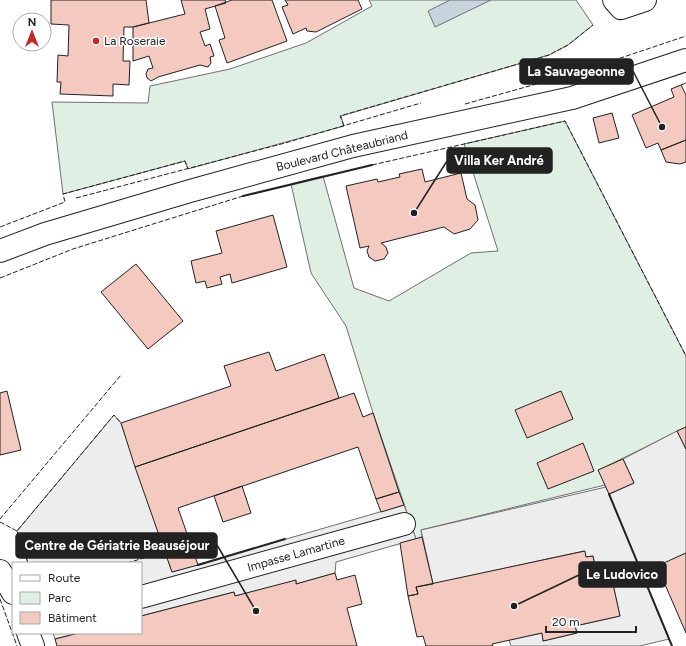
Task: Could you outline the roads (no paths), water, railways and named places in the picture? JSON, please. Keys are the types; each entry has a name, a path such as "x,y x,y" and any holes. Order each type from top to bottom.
{"street":[{"path":"614,0 622,8 644,0"},
{"name":"Boulevard Châteaubriand","path":"0,251 45,234 190,191 353,146 572,98 686,60"},
{"name":"Impasse Lamartine","path":"142,597 404,524"},
{"path":"0,571 12,591"},
{"path":"28,634 33,646"}],"place":[{"name":"La Roseraie","path":"96,41"},
{"name":"La Sauvageonne","path":"662,127"},
{"name":"Villa Ker André","path":"414,213"},
{"name":"Le Ludovico","path":"514,606"},
{"name":"Centre de Gériatrie Beauséjour","path":"256,611"}]}
